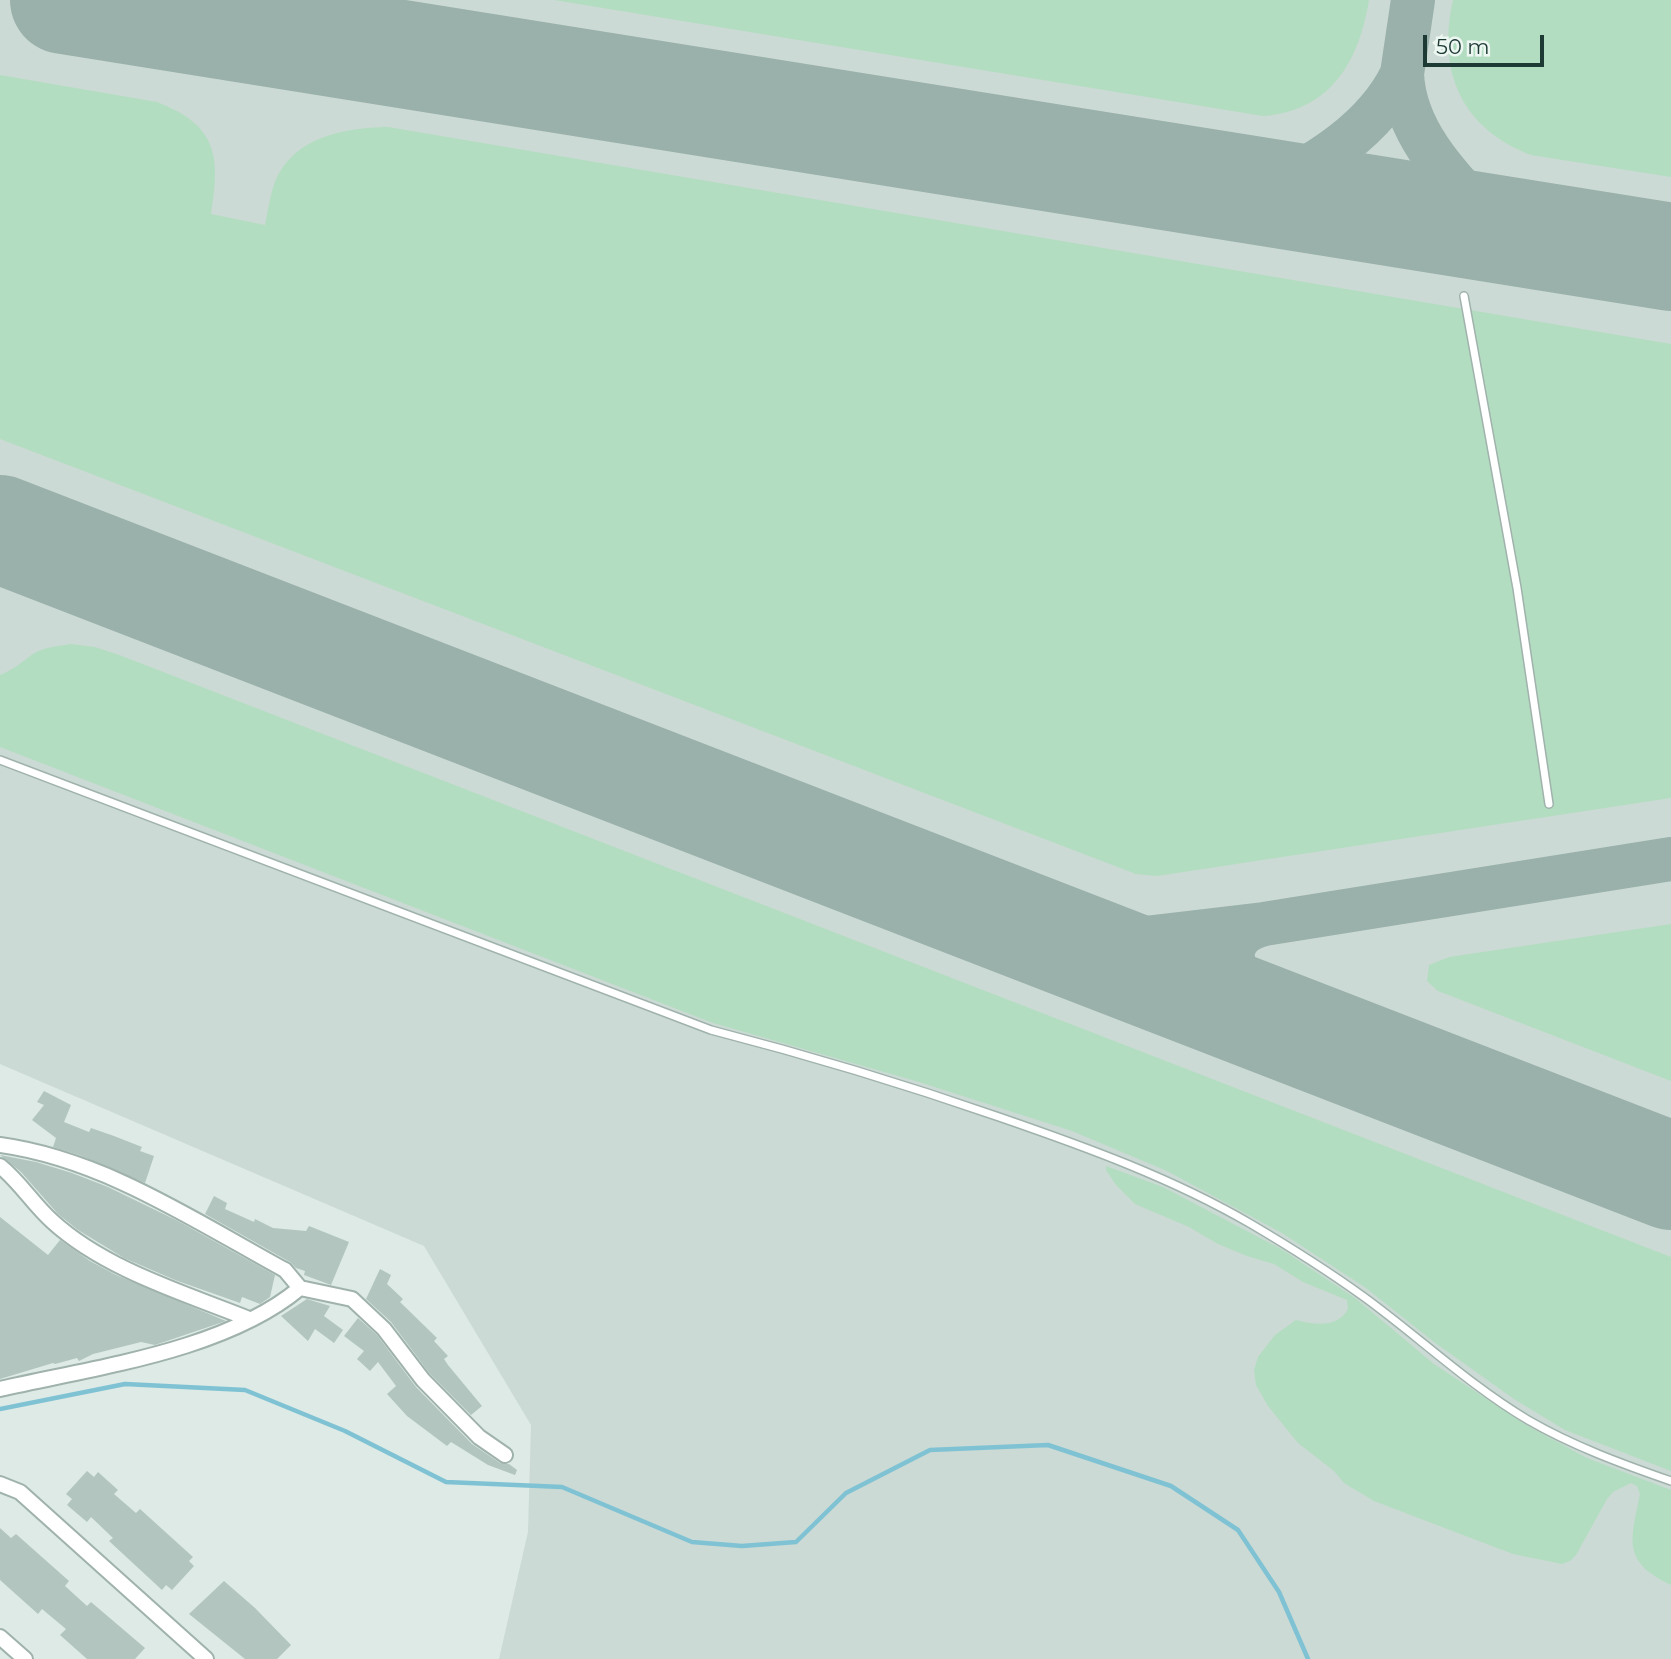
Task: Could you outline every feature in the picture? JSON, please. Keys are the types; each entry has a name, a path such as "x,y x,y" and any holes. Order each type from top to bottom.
{"street":[{"path":"0,1146 30,1151 113,1177 285,1270 300,1288 352,1300 384,1329 423,1380 479,1437 505,1455"},
{"path":"0,1166 52,1221 87,1247 149,1280 249,1319"},
{"path":"0,1389 203,1341 279,1305 300,1288"},
{"path":"0,1483 20,1492 206,1659"},
{"path":"0,1637 25,1659"}],"lane":[{"path":"1464,296 1517,589 1549,804"},
{"path":"0,760 711,1030 802,1053 920,1090 1071,1142 1172,1182 1305,1256 1366,1298 1441,1360 1527,1419 1575,1445 1671,1481"}],"shaded area":[{"path":"0,0 1671,0 1671,1659 499,1659 528,1532 531,1425 424,1246 0,1064"}],"green space":[{"path":"554,0 1369,0 1358,43 1338,79 1324,93 1307,104 1287,112 1263,116"},
{"path":"1453,0 1671,0 1671,177 1531,155 1507,144 1487,129 1471,113 1452,73 1449,26"},
{"path":"0,75 157,102 177,111 203,132 210,144 215,174 211,214 265,225 275,182 295,154 322,138 338,133 388,127 1671,344 1671,798 1157,876 1136,874 0,439"},
{"path":"71,644 95,647 122,656 1671,1257 1671,1471 1565,1430 1514,1399 1434,1342 1366,1288 1282,1233 1167,1171 1072,1131 919,1082 713,1023 0,747 0,675 37,652"},
{"path":"1671,924 1671,1081 1438,991 1427,981 1429,965 1449,957"},
{"path":"1106,1166 1163,1187 1281,1249 1355,1298 1434,1364 1526,1425 1587,1458 1671,1490 1671,1585 1644,1567 1633,1548 1640,1494 1637,1486 1631,1483 1613,1492 1607,1499 1576,1555 1562,1564 1513,1554 1374,1501 1344,1483 1334,1471 1298,1443 1268,1406 1256,1385 1254,1370 1258,1357 1275,1335 1296,1320 1318,1324 1332,1322 1344,1315 1348,1309 1347,1300 1303,1282 1274,1264 1218,1244 1189,1227 1135,1204 1116,1185"}],"building":[{"path":"44,1091 71,1105 64,1122 89,1132 91,1128 114,1136 142,1147 140,1151 154,1156 145,1183 53,1147 56,1138 32,1120 44,1105 37,1102"},
{"path":"0,1155 72,1173 178,1221 275,1275 270,1297 260,1304 242,1297 240,1303 124,1258 78,1230 58,1214 21,1172"},
{"path":"214,1196 227,1203 225,1209 254,1222 255,1219 273,1228 306,1231 309,1226 349,1242 331,1285 304,1275 305,1271 205,1214"},
{"path":"0,1217 48,1255 60,1240 116,1275 226,1321 155,1345 141,1342 93,1354 79,1361 77,1358 53,1363 0,1379"},
{"path":"380,1269 391,1275 387,1284 403,1299 400,1302 437,1338 434,1341 448,1356 444,1359 482,1406 471,1415 430,1374 391,1322 366,1299"},
{"path":"307,1299 330,1306 324,1316 343,1330 334,1343 315,1329 308,1341 281,1316"},
{"path":"358,1318 377,1335 416,1387 472,1444 500,1463 509,1464 517,1470 515,1475 488,1465 451,1442 447,1446 407,1416 387,1394 396,1386 378,1362 370,1371 357,1359 364,1351 344,1336"},
{"path":"87,1471 94,1477 98,1472 118,1490 114,1494 136,1513 140,1509 193,1557 189,1561 194,1566 172,1590 166,1585 162,1590 109,1541 113,1538 91,1517 87,1522 67,1505 72,1499 66,1494"},
{"path":"0,1528 11,1538 16,1534 69,1581 65,1586 87,1606 91,1602 145,1648 135,1659 87,1659 60,1635 66,1629 42,1609 38,1614 0,1580"},
{"path":"224,1581 291,1645 277,1659 245,1659 189,1614"}],"waterway":[{"path":"0,1409 125,1384 245,1390 345,1431 446,1482 562,1487 692,1542 742,1546 796,1542 846,1493 930,1450 1048,1445 1171,1486 1238,1530 1279,1592 1308,1659"}],"taxiway":[{"path":"136,11 161,0"},
{"path":"328,0 370,41 388,52"},
{"path":"1402,74 1413,0"},
{"path":"1265,192 1325,157 1361,128 1391,94 1402,74 1405,98 1423,140 1451,178 1499,230"},
{"path":"1077,946 1264,924 1671,859"},
{"path":"1264,924 1246,932 1236,942 1233,962 1242,983 1264,1008 1305,1035"}],"runway":[{"path":"64,0 1671,257"},
{"path":"0,529 1671,1176"}]}
